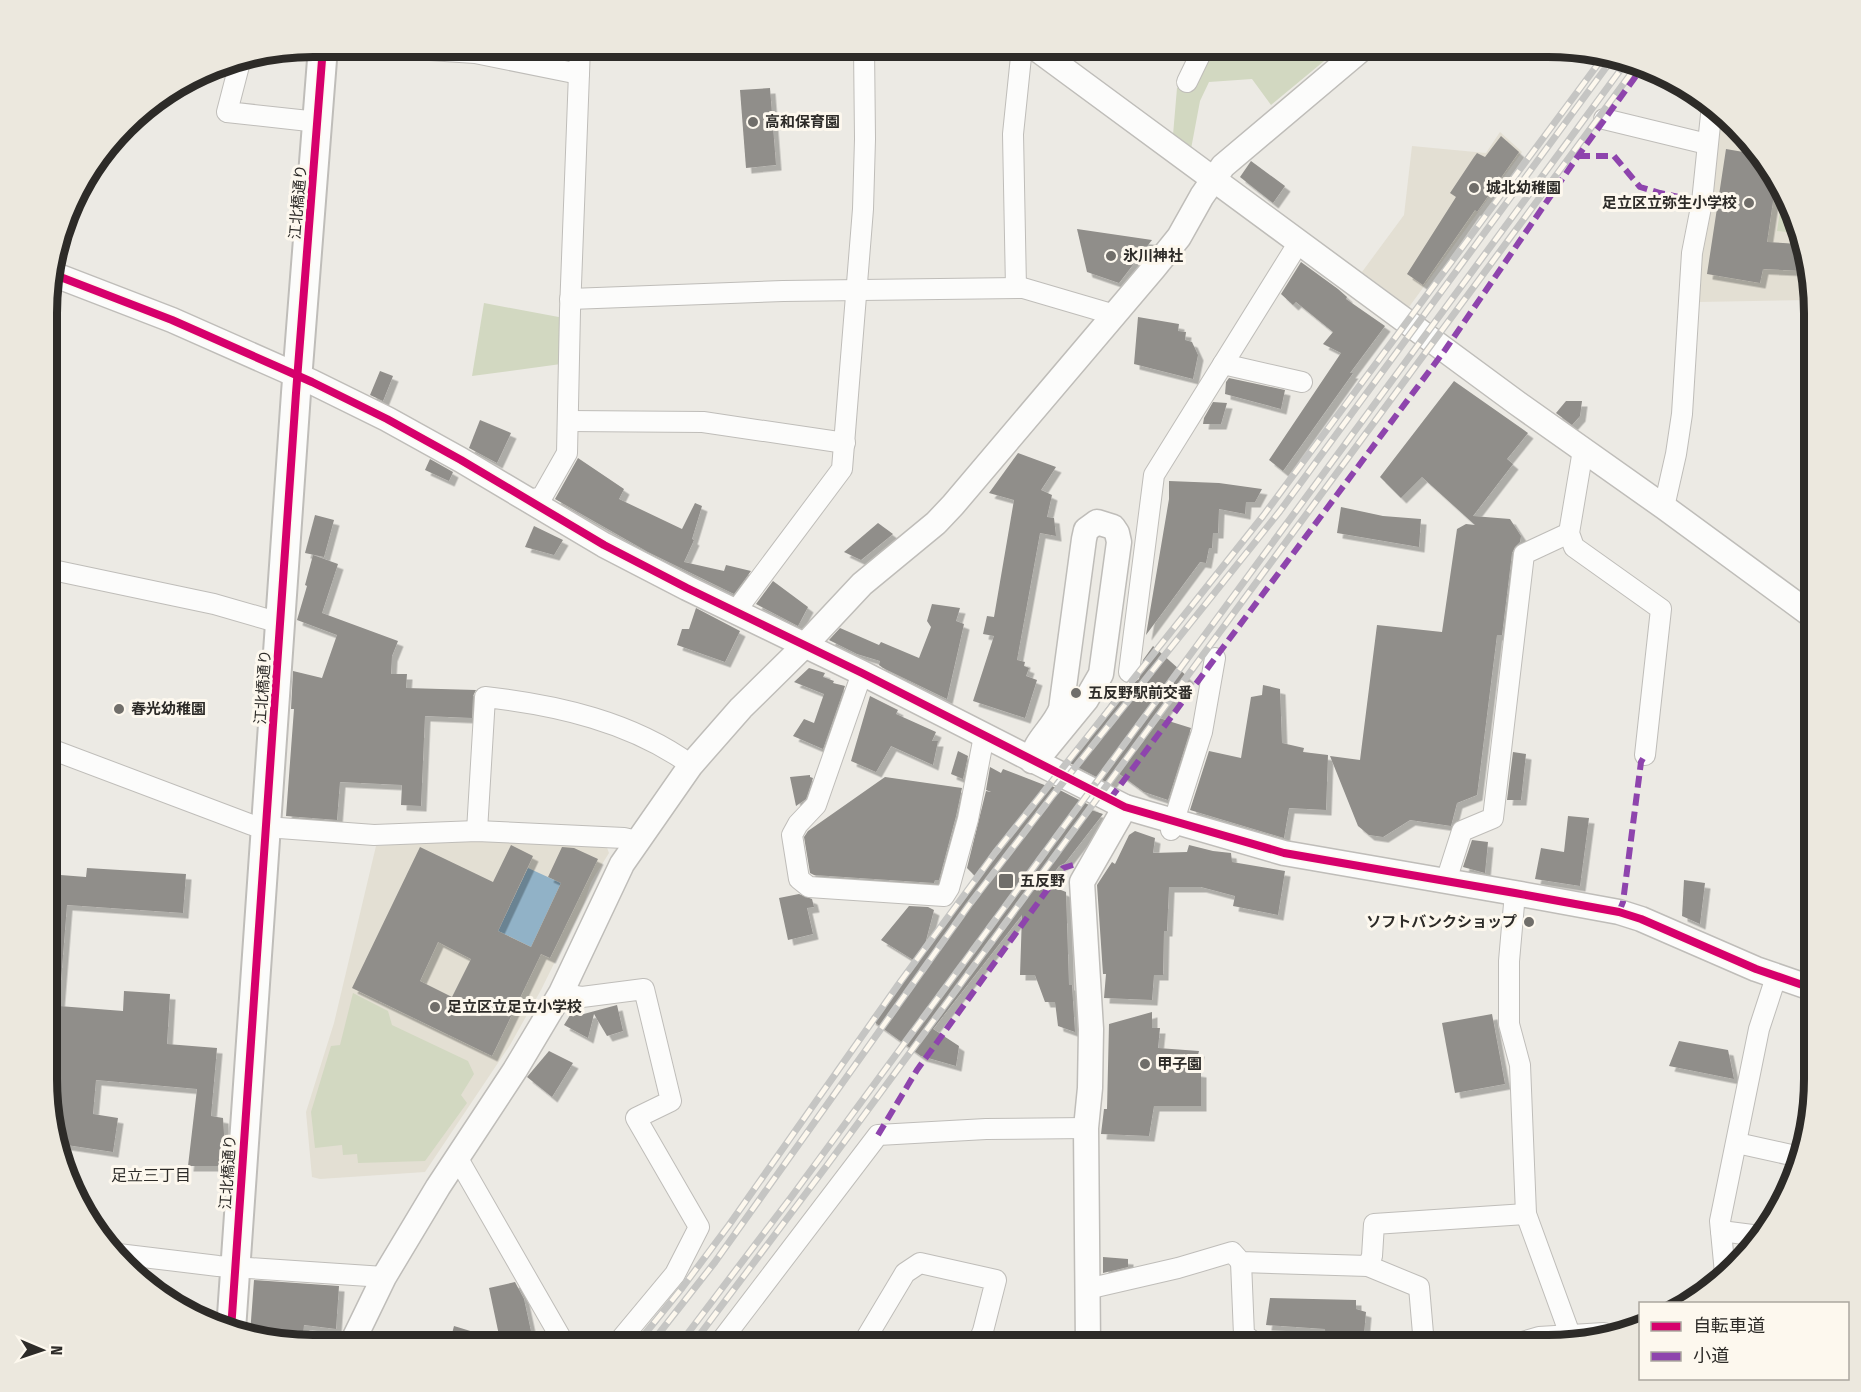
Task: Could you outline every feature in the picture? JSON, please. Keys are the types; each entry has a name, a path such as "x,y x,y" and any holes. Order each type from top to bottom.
{"main road":[{"name":"江北橋通り","path":"231,1321 322,57"}],"street":[{"path":"495,57 579,74"},
{"path":"529,500 542,497 567,453 570,299 580,57"},
{"path":"735,612 842,469 865,150 864,57"},
{"path":"1016,288 1013,134 1021,57"},
{"path":"1048,57 1804,610"},
{"path":"1187,82 1199,57"},
{"path":"356,1335 384,1277 561,993 610,885 637,841 691,765 741,708 862,584 936,523 953,505 1179,237 1223,166 1352,57"},
{"path":"239,68 227,112 318,122"},
{"path":"1664,507 1682,414 1692,253 1702,202 1711,115"},
{"path":"1604,119 1707,144"},
{"path":"1129,672 1155,475 1299,242"},
{"path":"59,277 172,320 298,375 387,419 604,545 1125,807 1172,825 1284,853 1592,906 1641,919 1776,977 1804,986"},
{"path":"570,299 856,290 1023,288 1115,315"},
{"path":"1223,364 1302,382"},
{"path":"568,421 703,422 844,443"},
{"path":"1583,450 1569,533 1574,547 1661,609 1645,755"},
{"path":"1097,522 1107,524 1113,527 1119,542 1101,674 1086,700 1040,756 1032,761 1032,753 1061,710 1086,530 1097,522"},
{"path":"1446,881 1462,831 1493,818 1524,554 1569,533"},
{"path":"57,571 214,604 280,623"},
{"path":"1172,825 1202,732 1215,658"},
{"path":"862,673 816,805 798,824 792,835 799,879 809,887 944,896 949,888 968,819 984,736"},
{"path":"477,831 485,697 552,706 639,734 691,765"},
{"path":"57,751 252,825 374,835 477,831 624,838 637,841"},
{"path":"1088,1335 1086,1128 1091,1029 1082,882 1125,807"},
{"path":"1515,892 1509,961 1509,1023 1520,1065 1526,1214 1571,1334"},
{"path":"1724,1265 1720,1221 1759,1029 1776,977"},
{"path":"561,993 582,997 645,989 671,1101 636,1118 699,1227 675,1274 624,1335"},
{"path":"726,1335 878,1135 986,1129 1086,1128"},
{"path":"1737,1143 1792,1155"},
{"path":"457,1157 560,1335"},
{"path":"1368,1266 1372,1256 1374,1224 1526,1214"},
{"path":"1721,1231 1751,1235"},
{"path":"1087,1289 1178,1268 1232,1252 1241,1262 1244,1335"},
{"path":"127,1255 234,1267 384,1277"},
{"path":"1241,1262 1368,1266 1419,1287 1423,1335"},
{"path":"868,1335 904,1273 920,1263 996,1280 981,1335"}],"shaded area":[{"name":"足立区立弥生小学校","path":"1717,120 1751,157 1778,200 1795,246 1802,279 1803,300 1699,302 1697,255"},
{"path":"1500,132 1522,152 1409,307 1362,272 1404,215 1412,146 1486,153"},
{"name":"足立区立足立小学校","path":"473,839 606,845 609,853 591,882 584,903 541,990 510,1045 425,1172 320,1179 312,1177 306,1112 334,1023 376,846"}],"green space":[{"path":"1207,57 1329,57 1271,105 1252,79 1209,82 1200,101 1191,149 1173,135 1177,88 1191,88"},
{"path":"1781,206 1791,232 1777,231"},
{"path":"484,303 564,318 561,364 472,376"},
{"path":"353,993 388,1011 392,1025 468,1061 474,1074 461,1095 467,1103 425,1161 358,1163 357,1154 343,1155 342,1145 315,1148 311,1112 331,1046 340,1045"}],"water":[{"path":"528,868 561,883 531,947 498,931"}],"building":[{"path":"770,88 776,165 746,168 740,90"},
{"path":"1501,136 1519,152 1423,285 1407,274 1456,197 1450,193 1474,157 1477,153 1485,157"},
{"path":"1726,149 1748,153 1774,193 1767,242 1794,244 1800,271 1763,269 1760,283 1707,274"},
{"path":"1251,161 1285,186 1273,203 1240,177"},
{"name":"氷川神社","path":"1077,229 1152,240 1119,283 1087,272"},
{"path":"1301,262 1338,289 1347,297 1346,299 1385,326 1283,471 1269,460 1341,353 1323,344 1333,332 1296,302 1293,305 1281,294"},
{"path":"1138,317 1179,324 1178,331 1186,332 1185,340 1192,342 1198,355 1193,379 1134,364"},
{"path":"380,371 393,376 383,401 370,395"},
{"path":"1229,378 1285,390 1281,409 1225,394 1226,382"},
{"path":"1454,381 1528,433 1507,459 1513,464 1473,516 1510,519 1521,536 1520,542 1512,553 1502,635 1497,635 1477,795 1457,803 1451,826 1410,820 1383,837 1369,835 1358,826 1330,756 1360,760 1377,625 1442,632 1457,529 1466,524 1475,525 1422,477 1401,498 1380,477"},
{"path":"1566,401 1582,401 1580,416 1572,425 1556,413"},
{"path":"1213,402 1227,403 1221,424 1203,424 1204,418"},
{"path":"480,420 511,433 497,463 469,448"},
{"path":"1018,453 1056,467 1041,490 1052,495 1047,517 1054,518 1056,536 1040,533 1017,660 1025,662 1024,666 1029,668 1026,676 1037,680 1025,718 973,701 994,636 983,634 987,616 994,617 1014,500 989,493"},
{"path":"578,458 624,489 619,499 682,529 695,503 702,506 692,539 694,540 684,562 724,571 726,565 751,571 734,594 648,552 555,499"},
{"path":"430,459 453,472 449,481 425,470"},
{"path":"1169,481 1219,483 1262,489 1255,502 1246,502 1245,514 1219,509 1218,533 1213,533 1212,548 1209,548 1206,563 1200,562 1146,635 1169,499"},
{"path":"1341,507 1383,516 1421,519 1419,547 1337,533"},
{"path":"315,515 334,520 324,557 305,553"},
{"path":"878,523 893,534 861,560 844,552"},
{"path":"534,526 563,540 554,555 525,547"},
{"path":"313,555 338,564 322,613 398,641 392,656 391,674 407,674 406,688 476,690 473,696 472,718 425,716 421,806 401,805 402,785 340,782 337,820 286,816 294,709 291,709 293,671 322,678 337,635 297,620"},
{"path":"773,581 808,607 798,626 756,604"},
{"path":"932,604 960,608 956,621 964,624 947,699 883,668 879,665 880,661 857,654 829,640 840,628 879,645 881,642 919,658 931,627 927,621"},
{"path":"696,608 740,631 725,662 677,645 682,629 689,629"},
{"path":"1153,646 1189,678 1159,718 1191,728 1168,800 1144,792 1118,773 1110,784 1066,761 1125,683 1133,683 1139,679 1143,660"},
{"path":"809,668 825,673 823,677 834,681 833,683 845,686 823,749 793,736 804,719 814,723 824,694 794,682"},
{"path":"1263,685 1280,689 1282,743 1304,748 1303,752 1328,755 1326,810 1289,808 1284,838 1190,810 1209,751 1241,758 1251,697 1262,695"},
{"path":"870,696 898,710 896,714 936,732 932,741 938,741 933,765 891,746 876,772 851,761"},
{"path":"958,751 968,756 963,779 951,774"},
{"path":"1513,752 1526,754 1521,800 1507,800"},
{"path":"990,767 1001,773 1003,769 1047,786 1048,784 1093,807 1091,810 1103,814 1046,884 1066,892 1069,985 1072,985 1075,1032 1058,1026 1055,1002 1045,1002 1035,975 1020,975 1022,915 933,1029 959,1046 956,1066 921,1056 870,1019 915,961 881,940 909,906 928,907 934,910 924,948 977,878 967,868 986,791 991,792 986,790"},
{"path":"810,775 813,778 806,799 796,806 790,777"},
{"path":"885,777 962,788 939,880 935,880 934,883 810,873 804,837 808,831"},
{"path":"1568,816 1589,818 1580,886 1535,879 1541,848 1564,852"},
{"path":"1135,831 1155,838 1153,853 1187,852 1189,845 1231,853 1232,862 1285,871 1278,915 1233,906 1235,896 1201,887 1169,887 1167,931 1164,931 1163,975 1154,975 1152,1000 1104,998 1106,974 1103,974 1097,885 1112,862 1115,864 1129,835"},
{"path":"1472,840 1488,842 1485,873 1463,867"},
{"path":"511,845 533,856 498,931 531,947 561,883 548,877 562,847 574,848 598,859 550,958 541,954 492,1056 352,988 420,847 493,882","holes":["438,942 471,959 452,997 420,981"]},
{"path":"87,868 186,874 183,913 67,905 59,1006 123,1011 124,991 170,994 167,1044 217,1048 211,1116 223,1118 226,1166 188,1166 197,1089 96,1080 93,1114 118,1118 113,1152 66,1145 59,1113 57,1079 57,875 86,877"},
{"path":"1684,880 1705,883 1700,924 1682,916"},
{"path":"799,894 812,899 814,907 807,908 813,934 788,940 779,898"},
{"path":"617,1005 623,1031 607,1036 594,1014 588,1038 564,1025 572,1012 580,1015"},
{"name":"甲子園","path":"1152,1012 1152,1028 1160,1028 1158,1048 1199,1051 1194,1071 1201,1072 1201,1106 1154,1106 1149,1136 1101,1134 1104,1109 1107,1109 1109,1024"},
{"path":"1492,1014 1505,1084 1455,1093 1442,1023"},
{"path":"1679,1041 1728,1050 1734,1079 1669,1066"},
{"path":"549,1051 573,1063 552,1097 527,1077"},
{"path":"1103,1257 1128,1259 1128,1267 1103,1273"},
{"path":"254,1280 339,1286 336,1329 304,1325 303,1334 279,1333 251,1327"},
{"path":"515,1282 524,1299 532,1335 499,1335 489,1288"},
{"path":"1270,1298 1356,1300 1356,1309 1366,1312 1364,1335 1325,1335 1325,1329 1266,1325"},
{"path":"454,1326 484,1335 452,1335"}],"railway":[{"path":"644,1335 729,1225 898,985 995,853 1263,516 1599,62"},
{"path":"658,1335 715,1262 969,905 1053,795 1280,511 1608,64"},
{"path":"687,1335 792,1196 1622,68"},
{"path":"700,1335 1632,71"}],"marked path":[{"path":"1110,799 1445,350 1578,156 1638,73"},
{"path":"1578,156 1614,156 1640,187 1702,202"},
{"path":"1619,912 1623,902 1641,762 1645,755"},
{"path":"878,1135 917,1070 1063,868 1073,865"}],"cycle path":[{"path":"232,1321 296,393 322,57"},
{"path":"59,277 172,320 312,382 387,419 604,545 1125,807 1284,853 1619,912 1641,919 1756,969 1804,986"}],"place":[{"name":"高和保育園","path":"753,122"},
{"name":"城北幼稚園","path":"1474,188"},
{"name":"足立区立弥生小学校","path":"1749,203"},
{"name":"氷川神社","path":"1111,256"},
{"name":"五反野駅前交番","path":"1076,693"},
{"name":"春光幼稚園","path":"119,709"},
{"name":"五反野","path":"1006,881"},
{"name":"ソフトバンクショップ","path":"1529,922"},
{"name":"足立区立足立小学校","path":"435,1007"},
{"name":"甲子園","path":"1145,1064"}],"district":[{"name":"足立三丁目","path":"151,1175"}]}
